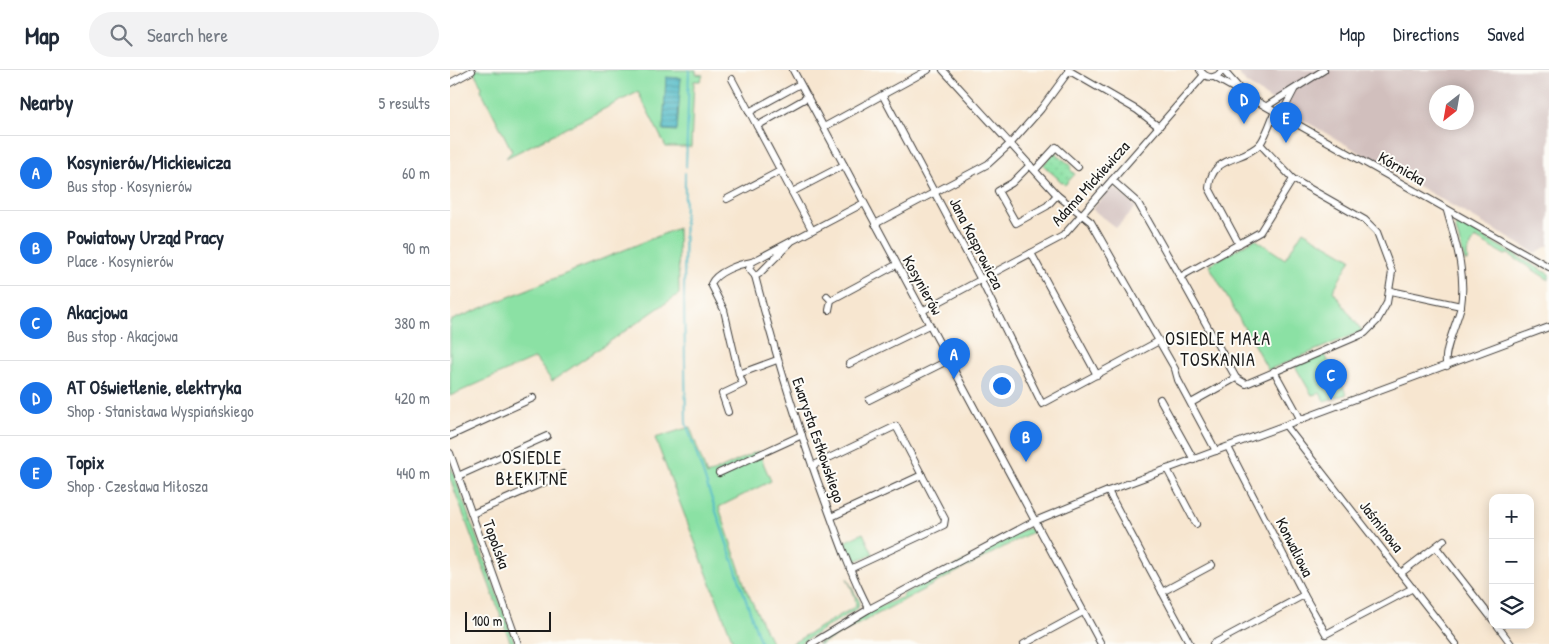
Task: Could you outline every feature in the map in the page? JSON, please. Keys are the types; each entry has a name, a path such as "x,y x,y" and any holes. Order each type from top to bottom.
{"street":[{"name":"Kosynierów","path":"794,70 896,265 1101,644"},
{"path":"824,128 928,70"},
{"path":"943,70 1057,195 1091,222 1159,341 1216,451"},
{"path":"875,224 988,164 1042,110 1069,70 1137,110 1159,127"},
{"path":"1214,77 1222,70"},
{"name":"Kórnicka","path":"1222,70 1242,92"},
{"path":"1267,106 1324,70"},
{"path":"450,83 472,71"},
{"name":"Kórnicka","path":"1201,72 1214,77 1267,106 1447,211 1549,267"},
{"name":"Adama Mickiewicza","path":"922,311 1063,236 1159,127 1201,72"},
{"path":"732,80 812,230"},
{"path":"749,112 800,84"},
{"path":"1239,244 1209,188 1209,179 1212,172 1218,166 1260,144 1294,90"},
{"name":"Jana Kasprowicza","path":"883,96 981,280 1042,404 1097,375"},
{"path":"757,126 808,97"},
{"path":"1112,180 1138,203 1236,378 1246,384 1365,333 1382,312 1391,291 1392,272 1377,232 1365,220 1293,179 1260,144"},
{"path":"1057,195 1034,214 1016,223 998,191 1012,183 1056,147 1078,167"},
{"path":"792,192 844,165"},
{"path":"727,199 780,170"},
{"path":"1180,277 1260,232 1293,179"},
{"path":"728,412 722,394 743,384 724,310 711,284 713,278 743,263 752,262 864,203"},
{"path":"1447,211 1458,247 1464,280 1457,323 1446,353 1447,366"},
{"path":"755,276 767,268 794,239"},
{"path":"1031,253 1097,375 1159,341"},
{"name":"Ewarysta Estkowskiego","path":"752,262 749,269 755,276 777,360 812,466 850,569 869,609"},
{"path":"829,310 829,298 896,265"},
{"path":"1391,291 1461,306"},
{"path":"849,364 929,325"},
{"path":"811,644 869,609 1035,521 1108,491 1549,327"},
{"path":"739,374 777,360"},
{"path":"869,400 949,360"},
{"path":"1274,371 1301,420"},
{"path":"1191,403 1236,378"},
{"path":"450,436 533,398"},
{"path":"1160,399 1194,460"},
{"path":"812,466 896,426 945,519 944,525 850,569"},
{"name":"Jaśminowa","path":"1286,426 1413,588 1452,643"},
{"path":"719,474 802,435"},
{"path":"458,476 547,436"},
{"name":"Konwaliowa","path":"1214,644 1304,595 1228,447"},
{"name":"Topolska","path":"450,453 518,644"},
{"path":"1167,469 1196,524"},
{"path":"472,514 563,474"},
{"path":"831,517 922,475"},
{"path":"1108,491 1190,644"},
{"path":"1401,573 1444,540"},
{"path":"1436,547 1489,615"},
{"path":"1162,592 1212,565"},
{"path":"1304,595 1326,634 1413,588"},
{"path":"1024,644 1083,612"},
{"path":"1499,629 1511,644"}],"shaded area":[{"path":"1236,70 1549,70 1549,245 1535,253 1289,112 1246,83"},
{"path":"1111,189 1116,189 1136,207 1116,228 1092,209"}],"green space":[{"path":"473,70 696,70 696,74 703,75 700,81 694,81 691,147 666,147 638,92 506,158 512,151"},
{"path":"1055,152 1071,166 1070,169 1075,174 1065,185 1043,165"},
{"path":"1462,225 1549,274 1549,280 1508,254 1505,255 1475,238 1467,253 1468,261 1465,261 1455,226"},
{"path":"678,228 679,294 552,381 535,358 450,396 450,321"},
{"path":"1303,231 1351,259 1333,291 1362,331 1268,370 1209,265 1255,239 1285,259"},
{"path":"1324,354 1347,394 1324,401 1320,393 1312,395 1295,366"},
{"path":"690,427 707,475 758,451 771,481 719,507 746,589 772,644 734,644 655,438"},
{"path":"450,464 515,644 511,644 450,478"},
{"path":"1027,528 1034,531 821,644 817,644 878,607 903,597 902,595"},
{"path":"863,533 873,554 853,562 849,559 844,542"},
{"path":"847,578 859,601 858,608 799,644 791,644 856,606 855,597"}],"water":[{"path":"666,77 681,78 677,131 663,130"}],"waterway":[{"path":"686,167 689,70"},
{"path":"685,173 684,301 686,423 761,644"}],"place":[{"name":"AT Oświetlenie, elektryka","path":"1244,124"},
{"name":"Topix","path":"1286,143"},
{"name":"Kosynierów/Mickiewicza","path":"954,379"},
{"name":"Akacjowa","path":"1331,400"},
{"name":"Powiatowy Urząd Pracy","path":"1026,462"}],"district":[{"name":"OSIEDLE MAŁA TOSKANIA","path":"1218,348"},
{"name":"OSIEDLE BŁĘKITNE","path":"532,467"}]}
